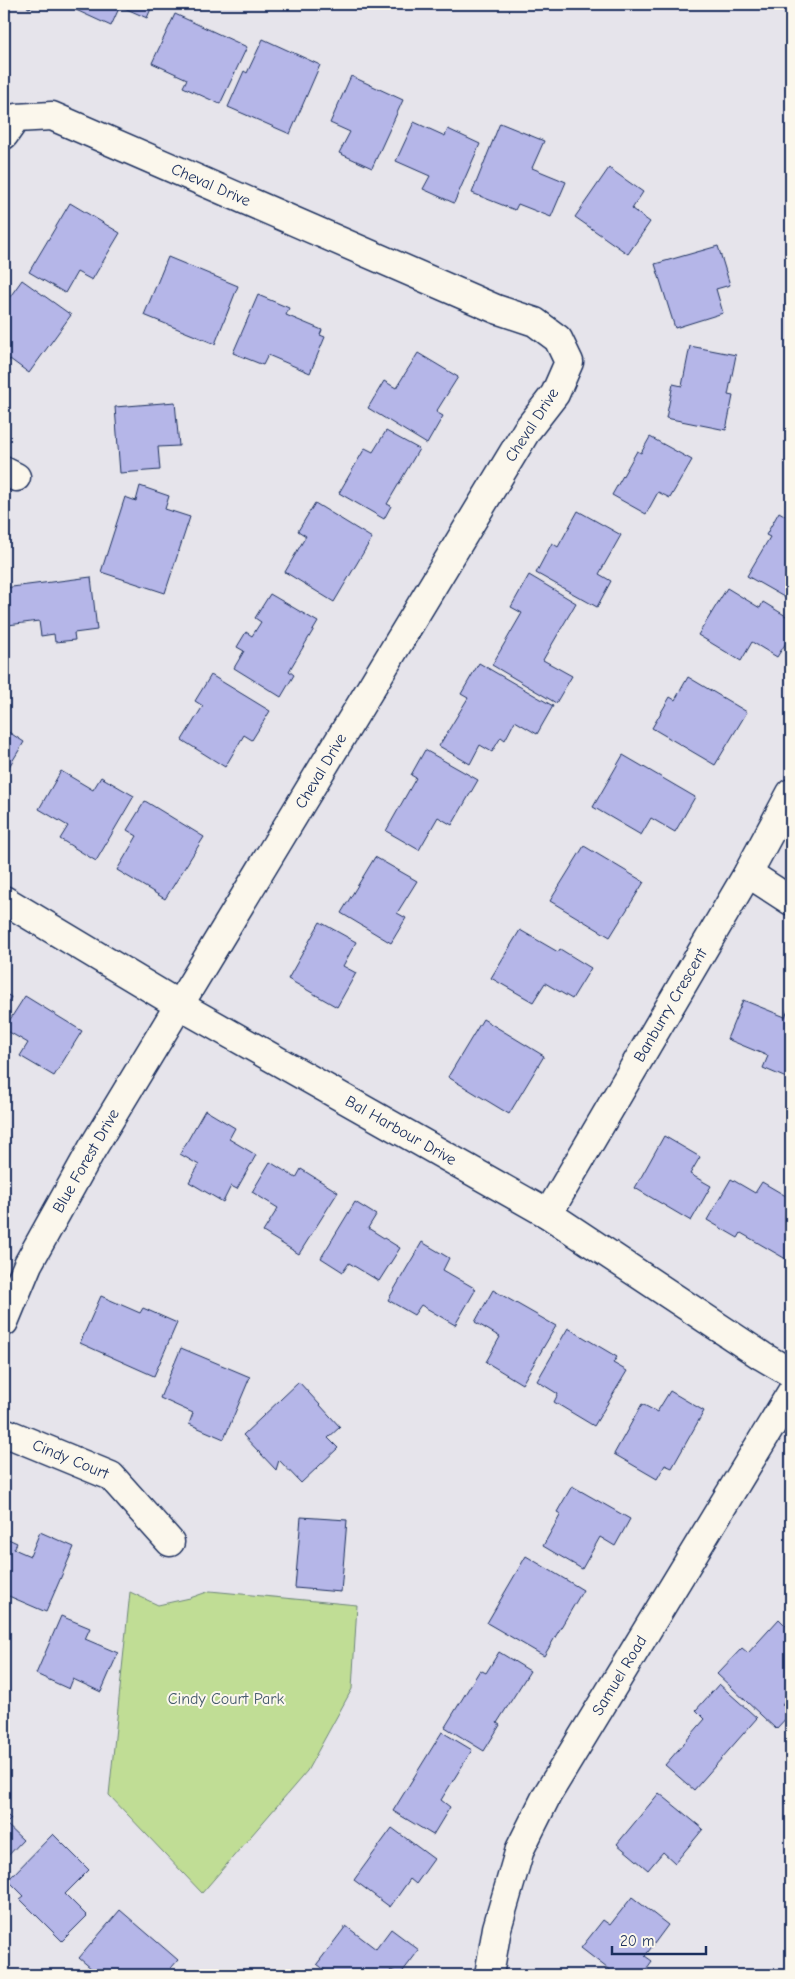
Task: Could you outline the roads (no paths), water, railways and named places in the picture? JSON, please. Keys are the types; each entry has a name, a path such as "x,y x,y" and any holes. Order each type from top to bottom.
{"street":[{"name":"Cheval Drive","path":"4,135 16,118 52,116 496,309 535,322 558,339 569,362 555,394 527,430 179,1005"},
{"name":"Banburry Crescent","path":"548,1214 748,873 791,793"},
{"path":"748,873 791,902"},
{"name":"Bal Harbour Drive","path":"4,900 179,1005 548,1214 762,1356 791,1373"},
{"name":"Blue Forest Drive","path":"4,1322 28,1264 92,1149 179,1005"},
{"name":"Samuel Road","path":"488,1975 497,1928 520,1849 547,1795 791,1393"},
{"name":"Cindy Court","path":"4,1432 111,1476 170,1542"}],"park label":[{"name":"Cindy Court Park","path":"226,1699"}]}
